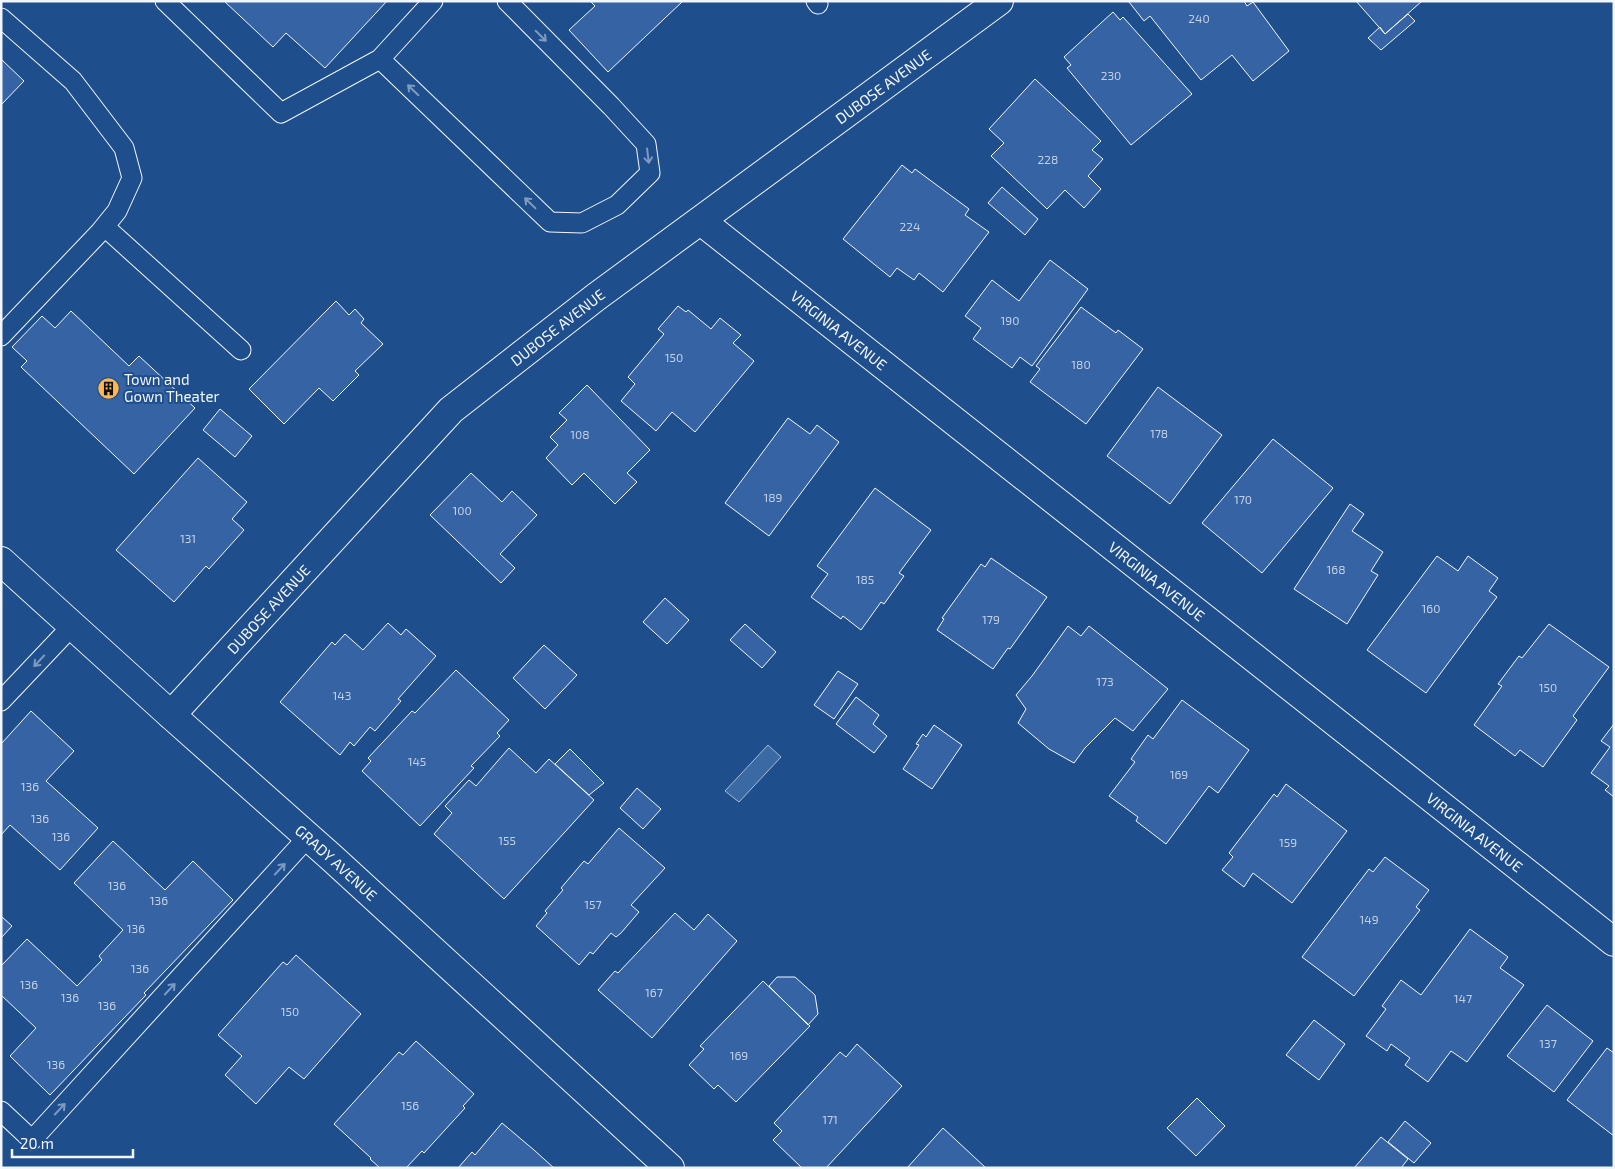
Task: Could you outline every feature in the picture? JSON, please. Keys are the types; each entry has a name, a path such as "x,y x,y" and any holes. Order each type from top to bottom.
{"street":[{"name":"DUBOSE AVENUE","path":"170,716 451,410 596,297 999,1"},
{"name":"VIRGINIA AVENUE","path":"701,221 1614,942"},
{"name":"GRADY AVENUE","path":"1,561 170,716 308,837 670,1168"}],"lane":[{"path":"165,1 281,114 380,58 433,1"},
{"path":"380,58 550,222 582,223 618,205 650,173 646,144 507,1"},
{"path":"1,18 73,81 124,148 132,178 117,211 105,226 1,336"},
{"path":"105,226 241,350"},
{"path":"1,701 72,626"},
{"path":"1,1111 32,1140 308,837"}],"water":[{"path":"768,745 781,757 739,802 725,791"}],"building":[{"path":"224,1 387,1 325,68 286,33 273,47"},
{"path":"590,1 683,1 608,72 569,30 595,6"},
{"path":"1130,1 1244,1 1247,6 1253,2 1289,51 1253,81 1232,55 1201,80 1150,16 1144,21"},
{"path":"1356,1 1422,1 1385,34"},
{"path":"1113,12 1120,20 1123,17 1192,94 1131,145 1067,68 1071,65 1064,57"},
{"path":"1408,14 1415,21 1381,50 1368,38 1380,27 1385,34"},
{"path":"1,59 24,81 1,105"},
{"path":"1035,79 1101,141 1092,150 1103,159 1088,176 1101,189 1084,208 1065,190 1047,209 991,156 1004,143 989,129"},
{"path":"902,165 912,173 915,169 969,209 965,215 989,232 943,292 919,273 914,280 897,268 890,277 843,239"},
{"path":"1002,187 1038,219 1025,235 988,203"},
{"path":"1050,260 1088,289 1032,366 1020,357 1012,368 973,339 981,328 965,316 992,280 1019,301"},
{"path":"336,301 349,315 355,309 364,319 361,323 383,344 355,371 359,375 333,401 319,388 284,424 249,389"},
{"path":"678,306 686,312 688,310 711,329 720,318 741,335 733,343 754,361 695,432 672,412 656,431 621,401 635,384 628,377 664,334 658,329"},
{"path":"1081,307 1116,333 1118,330 1143,349 1086,424 1030,382 1040,369 1036,366"},
{"name":"Town and Gown Theater","path":"71,311 129,366 139,356 195,408 134,474 21,367 27,361 12,347 42,316 55,328"},
{"path":"587,385 650,450 627,473 637,482 615,504 584,473 572,485 546,458 558,445 550,437 567,420 559,413"},
{"path":"1158,387 1222,435 1170,504 1107,456"},
{"path":"220,409 252,436 235,457 203,430"},
{"path":"788,418 810,434 817,425 839,442 769,536 725,503"},
{"path":"1273,439 1333,488 1262,573 1202,523"},
{"path":"198,458 247,502 232,519 244,530 209,569 206,566 174,602 116,550"},
{"path":"471,473 502,502 512,491 537,515 500,554 515,568 501,583 430,515"},
{"path":"875,488 931,530 899,573 904,576 884,604 881,602 861,630 843,616 841,619 811,597 828,574 817,566"},
{"path":"1350,504 1364,514 1352,531 1383,552 1371,571 1378,575 1347,624 1294,589"},
{"path":"1437,556 1458,571 1468,556 1498,578 1489,591 1497,597 1426,693 1367,650"},
{"path":"991,558 1047,597 1010,649 1008,648 993,669 937,630 944,619 942,618 981,564 985,567"},
{"path":"665,598 689,620 667,644 643,622"},
{"path":"388,623 401,635 406,629 436,656 398,699 401,701 375,731 370,727 354,746 350,742 340,755 280,702 332,642 335,645 345,634 363,650"},
{"path":"745,624 776,652 762,668 730,640"},
{"path":"1549,624 1609,667 1573,716 1577,720 1543,767 1520,750 1515,756 1474,725 1502,686 1498,684 1519,656 1522,658"},
{"path":"1068,626 1081,636 1089,626 1168,689 1133,731 1115,718 1085,748 1074,763 1049,749 1018,723 1026,709 1016,695"},
{"path":"544,645 577,675 545,709 513,678"},
{"path":"456,670 509,720 497,733 500,736 471,766 474,768 420,826 362,771 371,761 368,758 412,711 415,713"},
{"path":"838,671 858,684 834,719 814,705"},
{"path":"856,697 879,715 873,724 887,736 874,753 836,724"},
{"path":"1182,700 1249,750 1218,793 1209,786 1166,844 1136,821 1138,817 1109,796 1135,762 1131,759 1148,735 1153,739"},
{"path":"31,711 74,751 46,781 98,828 60,870 10,825 1,835 1,744"},
{"path":"1614,724 1614,797 1605,790 1609,786 1591,773 1610,747 1601,741"},
{"path":"934,725 962,745 932,789 903,769 919,745 916,744 923,734 926,737"},
{"path":"509,748 536,773 549,759 594,800 504,899 434,834 452,813 445,806 469,780 476,786"},
{"path":"570,749 604,783 589,795 555,764"},
{"path":"1286,784 1347,831 1292,903 1253,873 1244,887 1222,870 1233,857 1229,853 1274,794 1277,797"},
{"path":"637,788 661,809 643,829 620,808"},
{"path":"619,828 665,868 631,905 639,912 621,933 616,937 611,933 593,954 590,952 579,965 536,926 547,913 545,911 563,890 561,888 584,861 588,864"},
{"path":"113,841 165,890 193,861 233,900 144,993 146,995 50,1095 10,1056 36,1028 1,995 1,966 27,939 77,986 102,960 99,956 123,930 74,883"},
{"path":"1385,857 1429,890 1416,907 1420,910 1354,996 1302,957 1369,869 1373,872"},
{"path":"675,913 694,930 708,914 737,941 652,1038 598,990 615,971 618,973"},
{"path":"1,916 12,926 1,938"},
{"path":"1470,929 1508,957 1500,968 1524,985 1467,1062 1451,1051 1428,1082 1405,1065 1410,1058 1391,1044 1387,1051 1366,1036 1386,1009 1382,1006 1401,980 1421,995"},
{"path":"296,955 361,1014 304,1079 289,1067 256,1104 225,1075 242,1056 218,1035 283,962 287,965"},
{"path":"777,977 795,977 815,995 818,1014 808,1025 769,986"},
{"path":"763,981 810,1026 736,1102 718,1085 714,1089 689,1065 704,1049 700,1046"},
{"path":"1547,1005 1593,1041 1554,1092 1507,1056"},
{"path":"1314,1020 1345,1044 1319,1080 1286,1055"},
{"path":"416,1041 474,1094 463,1106 465,1108 424,1153 422,1151 406,1168 380,1168 334,1124 399,1052 403,1055"},
{"path":"857,1044 902,1086 826,1168 802,1168 773,1140 782,1131 774,1123 840,1052 846,1057"},
{"path":"1607,1048 1614,1053 1614,1136 1567,1100"},
{"path":"1197,1098 1225,1126 1196,1156 1167,1128"},
{"path":"1405,1121 1431,1143 1414,1163 1388,1142"},
{"path":"502,1123 554,1168 458,1168 472,1152 475,1155"},
{"path":"943,1128 986,1168 907,1168"},
{"path":"1381,1137 1408,1159 1401,1168 1354,1168"}],"place":[{"name":"Town and Gown Theater","path":"108,388"}]}
